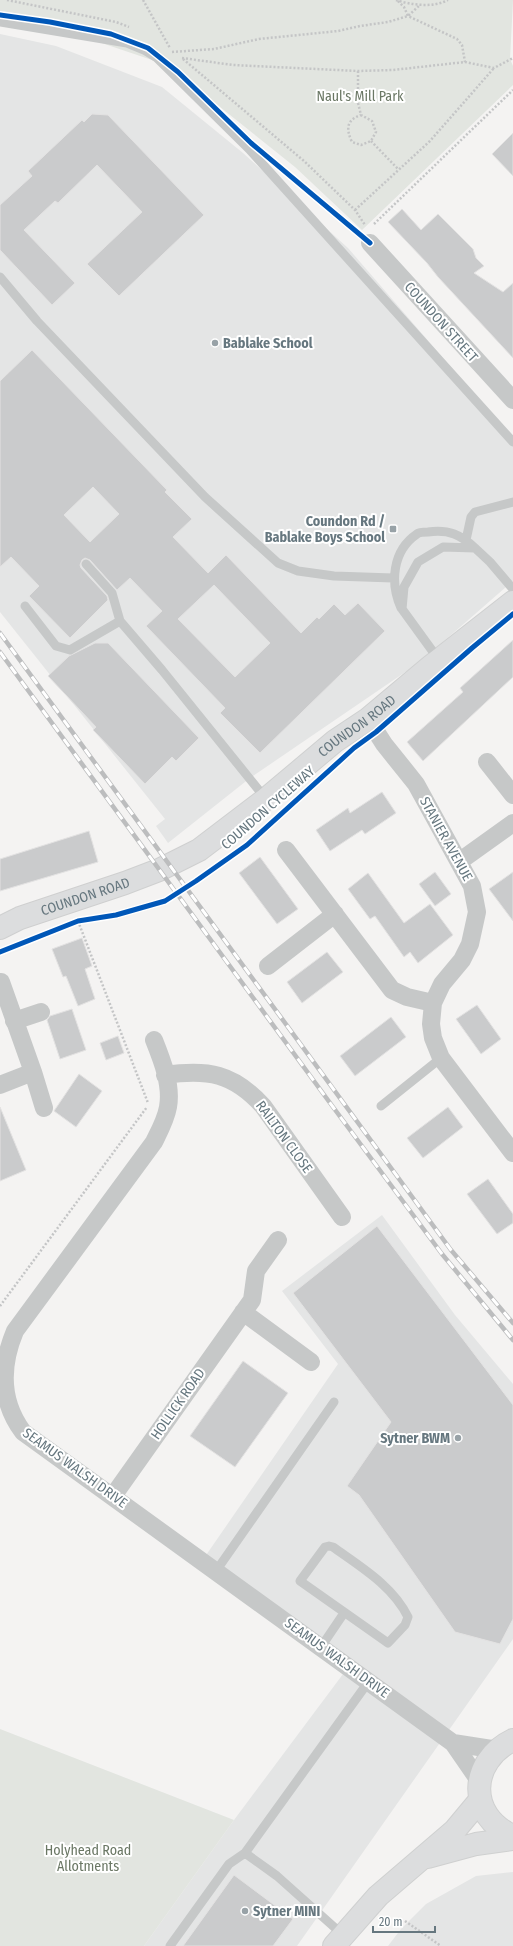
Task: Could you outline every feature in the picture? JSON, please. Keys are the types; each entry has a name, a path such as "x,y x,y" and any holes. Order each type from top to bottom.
{"main road":[{"name":"COUNDON ROAD","path":"0,928 20,918 125,883 186,857 266,799 336,741 368,719 439,660 513,602"},
{"path":"338,1940 378,1896 455,1830 480,1791 485,1764 505,1745"},
{"path":"480,1791 486,1814 490,1820 498,1828 513,1837"},
{"path":"423,1859 476,1844 513,1837"}],"street":[{"name":"COUNDON STREET","path":"370,240 513,400"},
{"name":"STANIER AVENUE","path":"368,719 384,744 416,784 460,861 472,886 477,912 474,930 470,944 462,960 442,984 433,1003 431,1024 433,1038 441,1058 513,1153"},
{"path":"488,762 513,795"},
{"path":"460,861 513,823"},
{"path":"286,850 392,990 407,997 433,1003"},
{"path":"268,966 335,914"},
{"path":"1,982 33,1072 44,1108"},
{"path":"14,1021 41,1012"},
{"name":"SEAMUS WALSH DRIVE","path":"154,1040 168,1088 168,1106 163,1124 154,1142 15,1331 7,1346 2,1363 0,1391 4,1406 12,1420 23,1432 321,1646 453,1743"},
{"path":"0,1085 33,1072"},
{"name":"RAILTON CLOSE","path":"165,1075 201,1072 219,1075 236,1082 252,1094 263,1106 342,1216"},
{"name":"HOLLICK ROAD","path":"113,1496 252,1300 256,1271 278,1240"},
{"path":"243,1312 311,1362"},
{"path":"453,1743 505,1745"},
{"path":"453,1743 480,1791"}],"lane":[{"path":"0,22 127,43 144,50 157,58 249,149 513,442"},
{"path":"0,277 37,321 206,497 278,563 298,571 334,576 393,578"},
{"path":"466,540 471,518 475,512 513,502"},
{"path":"439,660 402,609 396,596 393,578 402,550 417,533 440,530 462,537 490,562 513,589"},
{"path":"402,609 404,587 418,562 443,547 475,548"},
{"path":"86,564 112,593 120,621 168,676 266,799"},
{"path":"25,606 56,646 70,650 120,621"},
{"path":"381,1106 441,1058"},
{"path":"216,1571 334,1402"},
{"path":"333,1546 380,1581 404,1608 408,1617 405,1625 388,1643 344,1613 300,1581 325,1547 333,1546"},
{"path":"321,1646 344,1613"},
{"path":"170,1946 229,1864 245,1853 369,1681"},
{"path":"245,1853 277,1876 338,1940"}],"path":[{"path":"7,0 116,22 131,27"},
{"path":"143,0 173,53"},
{"path":"397,0 420,5 442,3 448,0"},
{"path":"397,0 404,7 408,16 456,39 462,45 465,62"},
{"path":"173,53 214,49 259,39 338,32 360,26 388,22 408,16 420,5"},
{"path":"167,49 182,58 304,161 355,210 370,240 513,90"},
{"path":"182,58 233,64 358,71 392,70 465,62 494,68"},
{"path":"355,210 430,141 494,68 513,58"},
{"path":"358,71 358,103 361,115"},
{"path":"361,115 372,120 376,132 371,142 361,145 352,142 348,132 349,124 355,117 361,115"},
{"path":"371,142 398,169"},
{"path":"72,924 78,921 86,920"},
{"path":"0,1306 149,1105 78,921"},
{"path":"405,1921 441,1946"}],"shaded area":[{"name":"Bablake School","path":"0,34 56,46 162,87 243,153 348,248 513,439 513,581 420,662 250,778 168,843 156,826 165,819 0,612"},
{"path":"382,1215 455,1315 513,1384 513,1639 297,1946 144,1946 234,1820 349,1666 202,1561 338,1364 282,1291"},
{"path":"513,1872 513,1946 388,1946 401,1929 426,1904 476,1876"}],"green space":[{"name":"Naul's Mill Park","path":"0,0 513,0 510,59 513,66 513,85 362,230 295,167 210,99 174,73 152,60 66,31 0,17"},
{"name":"Holyhead Road Allotments","path":"0,1729 234,1820 144,1946 0,1946"}],"building":[{"path":"92,114 108,115 204,215 119,296 87,264 142,212 97,165 58,203 55,201 24,230 75,283 52,305 0,250 0,205 32,176 28,171 82,120 84,122"},
{"path":"513,133 513,176 492,154"},
{"path":"402,209 421,230 438,214 473,249 476,258 484,266 474,273 503,292 513,283 513,358 388,222"},
{"path":"32,350 167,490 165,492 192,519 173,537 208,573 226,555 301,633 317,617 319,619 334,604 345,615 358,603 385,631 260,753 220,713 225,708 146,626 162,611 130,578 117,590 90,560 85,558 82,560 80,565 81,568 107,596 108,600 70,638 29,596 39,586 11,557 0,567 0,381","holes":["93,487 119,514 90,542 64,515","214,585 270,643 235,677 178,619"]},
{"path":"513,640 513,677 423,761 407,742 463,692 460,688"},
{"path":"95,643 108,643 199,738 176,761 172,757 145,784 93,730 96,727 48,676 69,656"},
{"path":"382,792 396,813 365,834 362,830 330,851 316,830 348,808 350,813"},
{"path":"89,831 98,862 0,891 0,859"},
{"path":"260,857 298,909 277,924 239,873"},
{"path":"435,872 451,894 435,906 419,884"},
{"path":"513,872 513,921 489,889"},
{"path":"368,873 404,923 430,904 453,935 418,963 410,952 404,957 375,916 370,919 348,889"},
{"path":"82,938 92,966 85,969 95,999 78,1006 66,976 63,977 52,949"},
{"path":"327,952 343,972 302,1003 287,982"},
{"path":"477,1005 501,1039 481,1054 456,1019"},
{"path":"72,1009 86,1050 60,1059 47,1020 50,1016"},
{"path":"391,1017 406,1037 355,1076 340,1056"},
{"path":"118,1036 124,1053 106,1060 100,1043"},
{"path":"79,1074 102,1091 76,1127 54,1111"},
{"path":"0,1107 26,1170 0,1181"},
{"path":"448,1107 463,1127 423,1158 407,1138"},
{"path":"488,1179 513,1214 513,1223 497,1234 467,1194"},
{"name":"Sytner BWM","path":"377,1226 513,1405 513,1619 500,1644 455,1632 359,1495 347,1486 391,1422 293,1293"},
{"path":"243,1361 288,1393 235,1467 190,1436"},
{"name":"Sytner MINI","path":"234,1875 293,1919 273,1946 183,1946"}],"railway":[{"path":"0,633 451,1250 513,1323"},
{"path":"0,652 442,1254 513,1340"}],"cycle path":[{"path":"0,15 50,22 111,34 148,48 178,72 251,143 370,243"},
{"name":"COUNDON CYCLEWAY","path":"0,952 78,921 116,915 165,901 196,881 247,845 354,748 376,732 513,614"}],"place":[{"name":"Bablake School","path":"215,343"},
{"name":"Coundon Rd / Bablake Boys School","path":"393,529"},
{"name":"Sytner BWM","path":"458,1438"},
{"name":"Sytner MINI","path":"245,1911"}]}
